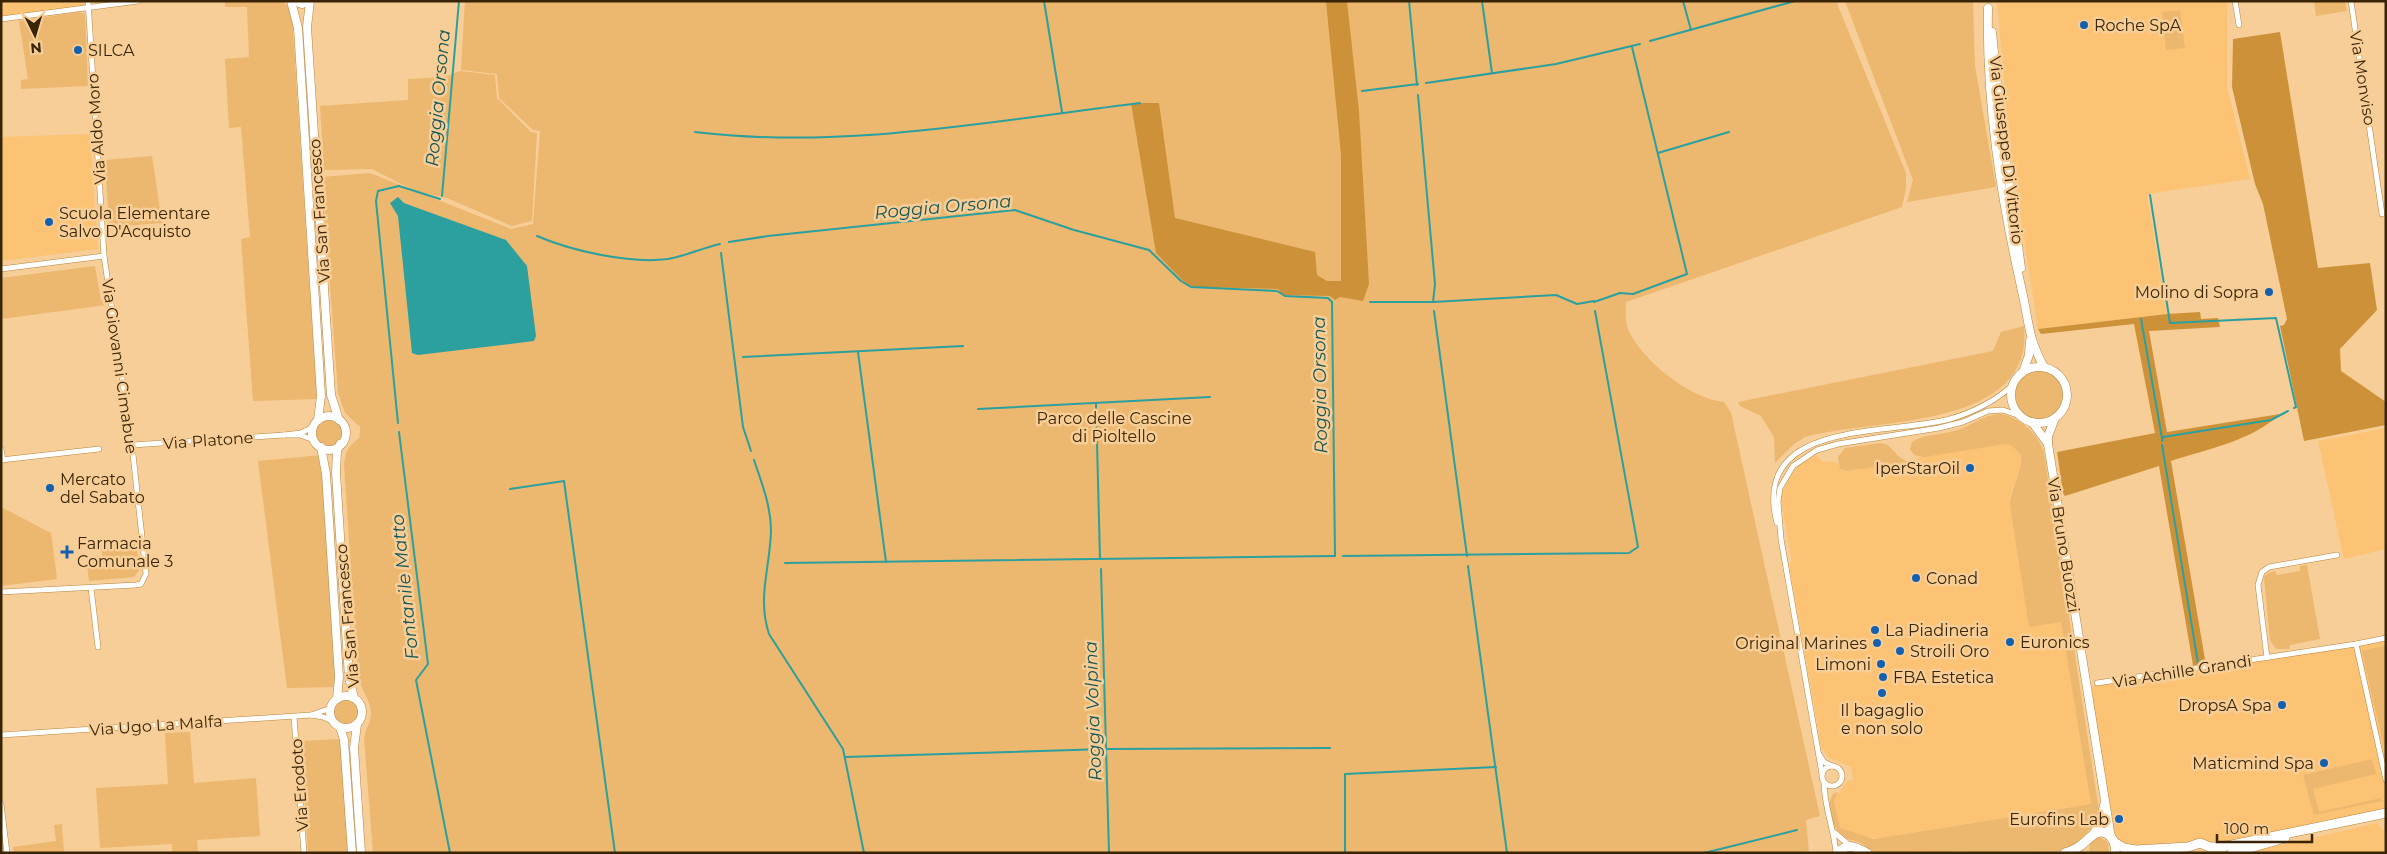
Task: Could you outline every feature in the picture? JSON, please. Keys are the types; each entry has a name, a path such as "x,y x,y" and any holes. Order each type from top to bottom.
{"main road":[{"path":"2065,853 2084,848 2093,834 2103,833 2124,848 2136,850 2190,850 2202,843 2212,850 2386,813"},
{"path":"2232,853 2314,829"},
{"path":"2113,840 2115,853"},
{"path":"1837,853 1844,847 1851,846 1864,852"}],"street":[{"path":"1,19 88,4 138,1"},
{"path":"292,1 302,4 309,1"},
{"name":"Via San Francesco","path":"292,1 297,22 321,396 318,420"},
{"name":"Via San Francesco","path":"309,1 307,27 331,395 340,420"},
{"path":"2236,1 2239,25"},
{"name":"Via Monviso","path":"2351,1 2382,214"},
{"name":"Via Aldo Moro","path":"88,4 104,256"},
{"name":"Via Giuseppe Di Vittorio","path":"1988,5 2030,339 2029,355 2023,372"},
{"path":"1,269 104,256"},
{"name":"Via Giovanni Cimabue","path":"91,588 141,584 146,574 132,445 104,256"},
{"name":"Via Giuseppe Di Vittorio","path":"2030,339 2044,367"},
{"path":"1781,539 1773,510 1773,490 1786,462 1804,447 1826,439 1950,419 1986,405 2013,385 2023,372 2033,368 2044,367 2058,374 2067,389 2065,406 2055,418 2043,423 2032,422 2003,410 1988,411 1951,426 1838,444 1812,452 1794,466 1780,488 1778,502 1781,539 1816,746 1824,782 1826,808 1837,853"},
{"path":"2013,385 2011,400 2020,416"},
{"path":"329,416 340,420 345,431 340,444 330,449 321,447 314,440 313,427 318,420 329,416"},
{"name":"Via Bruno Buozzi","path":"2055,418 2048,436 2048,444 2104,795 2113,840"},
{"name":"Via Bruno Buozzi","path":"2032,422 2048,444"},
{"name":"Via Platone","path":"132,445 284,435 301,433 313,427"},
{"name":"Via Platone","path":"284,435 300,435 314,440"},
{"name":"Via San Francesco","path":"340,444 336,473 349,677 354,698"},
{"name":"Via San Francesco","path":"321,447 326,469 339,678 337,699"},
{"path":"1,449 2,460 99,449"},
{"name":"Via Achille Grandi","path":"2267,658 2258,585 2262,572 2269,567 2338,555"},
{"path":"1,592 91,588 98,647"},
{"name":"Via Achille Grandi","path":"2097,683 2386,638"},
{"path":"2356,644 2386,780"},
{"path":"340,728 349,728 357,724 362,718 363,710 360,703 354,698 347,696 337,699 331,708 332,721 340,728 344,740 352,853"},
{"name":"Via Ugo La Malfa","path":"311,716 331,708"},
{"name":"Via Ugo La Malfa","path":"1,735 311,716 323,717 332,721"},
{"name":"Via Erodoto","path":"294,717 304,853"},
{"path":"357,724 354,748 361,853"},
{"path":"1816,746 1822,759 1839,769 1842,775 1840,782 1827,795 1826,808"},
{"path":"1822,774 1827,767 1833,766"},
{"path":"1824,782 1829,786 1835,786"},
{"name":"Via Bruno Buozzi","path":"2093,834 2102,816 2104,795"},
{"path":"1,804 7,853"},
{"path":"1832,828 1839,839 1851,846"}],"shaded area":[{"path":"1,1 88,1 88,6 1,19"},
{"path":"1326,1 1347,1 1359,111 1369,284 1363,301 1340,297 1335,300 1330,296 1282,295 1278,289 1194,287 1187,285 1156,253 1131,103 1159,103 1175,218 1315,252 1317,275 1327,281 1341,281 1341,155"},
{"path":"1997,1 2227,1 2227,87 2250,179 2147,194 2167,314 2038,329 2010,147"},
{"path":"2280,32 2318,268 2370,263 2377,310 2340,349 2341,371 2386,402 2386,425 2304,441 2280,326 2284,325 2287,319 2263,204 2255,184 2232,87 2233,39"},
{"name":"Scuola Elementare Salvo D'Acquisto","path":"90,134 98,249 1,261 1,137"},
{"path":"2200,312 2201,319 2218,318 2220,327 2149,331 2167,432 2280,414 2269,423 2243,438 2171,461 2206,665 2193,665 2159,466 2065,496 2063,493 2057,452 2155,433 2134,324 2041,334 2038,329"},
{"path":"2386,428 2386,549 2344,559 2318,441"},
{"path":"2006,444 2012,446 2021,455 2020,470 2011,491 2010,506 2029,626 2061,622 2091,804 1879,838 1866,837 1842,830 1838,823 1834,799 1848,781 1853,780 1851,767 1828,757 1821,746 1789,564 1792,561 1781,497 1786,483 1798,466 1816,455 1822,461 1838,463 1842,471 1846,471 1897,464 1914,466 1919,457"},
{"path":"2386,639 2386,809 2216,844 2207,841 2136,847 2123,844 2114,835 2088,687"},
{"path":"2377,823 2386,833 2386,853 2247,853"}],"green space":[{"path":"225,1 283,1 292,16 317,399 253,401 241,239 250,237 241,127 229,128 225,59 249,57 247,7 225,7"},
{"name":"Parco delle Cascine di Pioltello","path":"465,1 1836,1 1906,173 1906,188 1902,207 1626,302 1628,329 1634,341 1655,365 1682,386 1696,394 1724,402 1731,413 1820,816 1806,820 1809,851 1789,853 373,853 364,738 371,718 371,710 358,677 344,464 346,453 359,438 360,427 345,413 338,393 322,177 370,173 511,229 533,224 540,131 533,130 499,98 497,74 461,70"},
{"path":"1845,1 1973,1 1975,66 1996,187 1907,202 1913,180"},
{"path":"2314,1 2345,1 2347,11 2316,16"},
{"path":"2180,10 2185,48 2166,50 2162,12"},
{"path":"79,12 85,14 88,86 21,89 21,80 28,79 19,21"},
{"path":"460,71 495,75 497,98 531,132 537,133 532,221 512,226 447,198 415,191 372,169 324,170 320,106 408,100 408,79 444,77"},
{"path":"152,156 162,223 109,227 105,160"},
{"path":"95,266 101,301 105,300 106,305 1,319 1,278"},
{"path":"2024,326 2020,360 2004,385 1977,402 1944,414 1805,437 1794,444 1775,463 1774,438 1771,432 1761,416 1740,406 1738,402 1993,351 2001,332"},
{"path":"2034,370 2044,370 2057,377 2064,390 2064,400 2057,413 2044,420 2034,420 2025,416 2018,409 2014,400 2014,390 2018,381 2025,374"},
{"path":"2001,414 2015,419 2028,428 2038,439 2044,453 2099,811 2097,818 2085,836 2060,851 1875,852 1859,842 1845,838 1837,830 1830,812 1833,794 1838,792 1834,801 1840,828 1874,839 2091,804 2061,622 2029,627 2010,506 2020,468 2021,455 2012,446 2006,444 1924,457 1914,455 1910,449 1912,442 1921,437 1954,431 1988,416"},
{"path":"329,420 338,424 342,433 338,442 329,446 320,442 316,433 320,424"},
{"path":"1881,443 1888,445 1898,456 1914,466 1906,467 1897,464 1846,471 1840,469 1838,457 1845,448"},
{"path":"321,455 336,687 287,688 258,461"},
{"path":"1,507 51,533 57,579 1,586"},
{"path":"136,541 139,570 134,577 89,581 86,558 102,556 101,545"},
{"path":"2307,565 2320,639 2290,645 2289,649 2276,649 2270,640 2264,577 2275,571 2277,575 2300,571 2300,566"},
{"path":"2386,645 2386,756 2362,651"},
{"path":"346,700 355,703 358,712 355,721 346,724 337,721 334,712 337,703"},
{"path":"190,732 194,783 256,778 260,836 197,840 198,853 172,853 172,844 100,848 96,788 168,784 165,733"},
{"path":"340,739 348,853 308,853 301,741"},
{"path":"2372,759 2376,774 2313,789 2319,812 2381,798 2382,801 2314,815 2303,775"},
{"path":"62,824 64,853 14,853 13,847 56,841 54,825"},
{"path":"2099,837 2108,842 2109,853 2089,853 2090,842"}],"water":[{"path":"398,197 404,203 506,240 527,266 536,336 534,341 418,355 412,353 398,216 390,203"}],"waterway":[{"name":"Roggia Orsona","path":"442,196 459,1"},
{"name":"Roggia Volpina","path":"1044,1 1062,112"},
{"path":"1409,1 1417,85"},
{"path":"1482,1 1492,73"},
{"path":"1683,1 1691,30"},
{"path":"1650,41 1795,1"},
{"path":"1426,83 1556,64 1640,44"},
{"path":"1594,302 1620,293 1633,294 1687,274 1632,47"},
{"path":"1362,91 1418,84"},
{"path":"1418,95 1435,284 1433,302"},
{"path":"695,132 751,137 807,138 863,135 974,125 1140,103"},
{"path":"1658,153 1729,132"},
{"name":"Fontanile Matto","path":"398,423 376,201 378,191 399,186 440,199"},
{"path":"2150,195 2170,323 2276,318 2296,407 2294,408"},
{"name":"Roggia Orsona","path":"729,242 768,236 1015,210 1074,230 1149,250 1181,281 1191,287 1277,291 1285,296 1328,298 1332,302 1335,556"},
{"name":"Roggia Orsona","path":"537,236 567,247 601,255 636,260 668,259 720,244"},
{"path":"721,253 743,427 751,451"},
{"path":"1370,302 1433,302 1556,295 1577,304 1594,301"},
{"path":"1434,311 1467,556"},
{"path":"1343,556 1629,553 1638,547 1595,311"},
{"path":"2141,319 2162,438"},
{"path":"743,357 963,346"},
{"path":"858,352 886,562"},
{"path":"978,409 1210,397"},
{"path":"1096,404 1100,559"},
{"path":"2162,441 2163,437 2271,420 2288,411"},
{"name":"Fontanile Matto","path":"399,432 428,664 416,680 450,853"},
{"path":"2162,445 2198,663"},
{"path":"754,460 766,495 771,522 764,595 764,608 769,634 843,749 864,853"},
{"path":"510,489 564,481 615,853"},
{"path":"785,563 1335,556"},
{"path":"1468,566 1507,853"},
{"name":"Roggia Volpina","path":"1101,569 1109,853"},
{"path":"845,757 1106,749 1330,748"},
{"path":"1345,853 1345,774 1496,767"},
{"path":"1704,853 1797,830"}],"place":[{"name":"Roche SpA","path":"2084,25"},
{"name":"SILCA","path":"78,50"},
{"name":"Scuola Elementare Salvo D'Acquisto","path":"49,222"},
{"name":"Molino di Sopra","path":"2269,292"},
{"name":"IperStarOil","path":"1970,468"},
{"name":"Mercato del Sabato","path":"50,488"},
{"name":"Farmacia Comunale 3","path":"67,552"},
{"name":"Conad","path":"1916,578"},
{"name":"La Piadineria","path":"1875,630"},
{"name":"Euronics","path":"2010,642"},
{"name":"Original Marines","path":"1877,643"},
{"name":"Stroili Oro","path":"1900,651"},
{"name":"Limoni","path":"1881,664"},
{"name":"FBA Estetica","path":"1883,677"},
{"name":"Il bagaglio e non solo","path":"1882,693"},
{"name":"DropsA Spa","path":"2282,705"},
{"name":"Maticmind Spa","path":"2324,763"},
{"name":"Eurofins Lab","path":"2119,819"}]}
